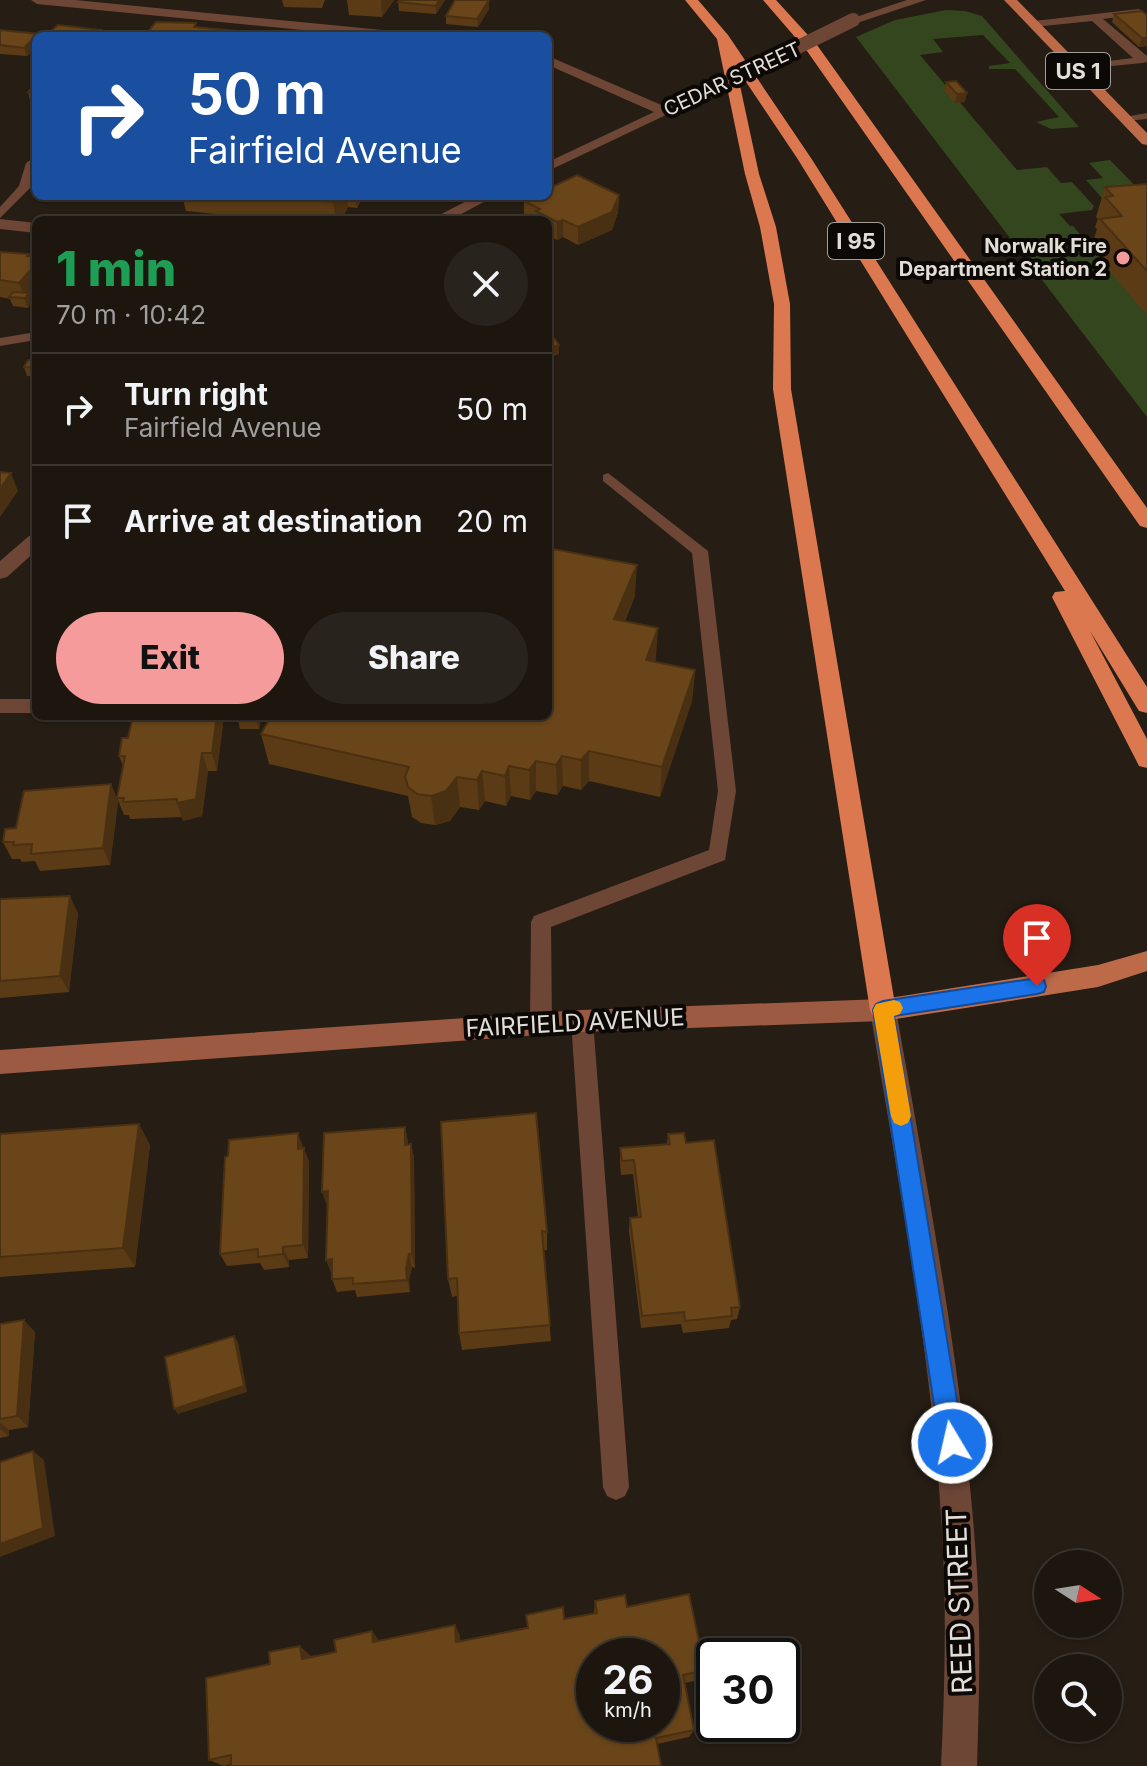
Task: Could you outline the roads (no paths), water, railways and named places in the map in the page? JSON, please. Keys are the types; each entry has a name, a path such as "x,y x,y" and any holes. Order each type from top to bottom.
{"highway":[{"name":"I 95","path":"691,0 723,38 804,158 1147,705"},
{"path":"769,0 812,48 1147,522"},
{"path":"723,38 752,174 768,227 782,304 782,389 883,1010"},
{"path":"983,446 1147,760"}],"main road":[{"name":"US 1","path":"1010,0 1147,141"},
{"name":"FAIRFIELD AVENUE","path":"0,1062 541,1023 883,1010 1098,976 1147,961"}],"street":[{"path":"37,0 246,15 373,32"},
{"name":"CEDAR STREET","path":"552,165 853,20 920,0"},
{"path":"552,62 664,111"},
{"path":"446,216 480,200"},
{"path":"0,224 32,228"},
{"path":"0,572 32,544"},
{"name":"REED STREET","path":"883,1010 952,1443 965,1685 959,1766"}],"lane":[{"path":"1126,0 1143,16"},
{"path":"1034,24 1094,17 1143,16"},
{"path":"1094,17 1145,60"},
{"path":"1076,68 1145,60"},
{"path":"1125,118 1147,116"},
{"path":"0,214 25,187 32,164"},
{"path":"0,342 32,337"},
{"path":"541,1023 541,922 718,855 727,791 700,551 608,478"},
{"path":"0,706 32,706"},
{"path":"582,1021 616,1487"}],"place":[{"name":"Norwalk Fire Department Station 2","path":"1123,258"}]}
